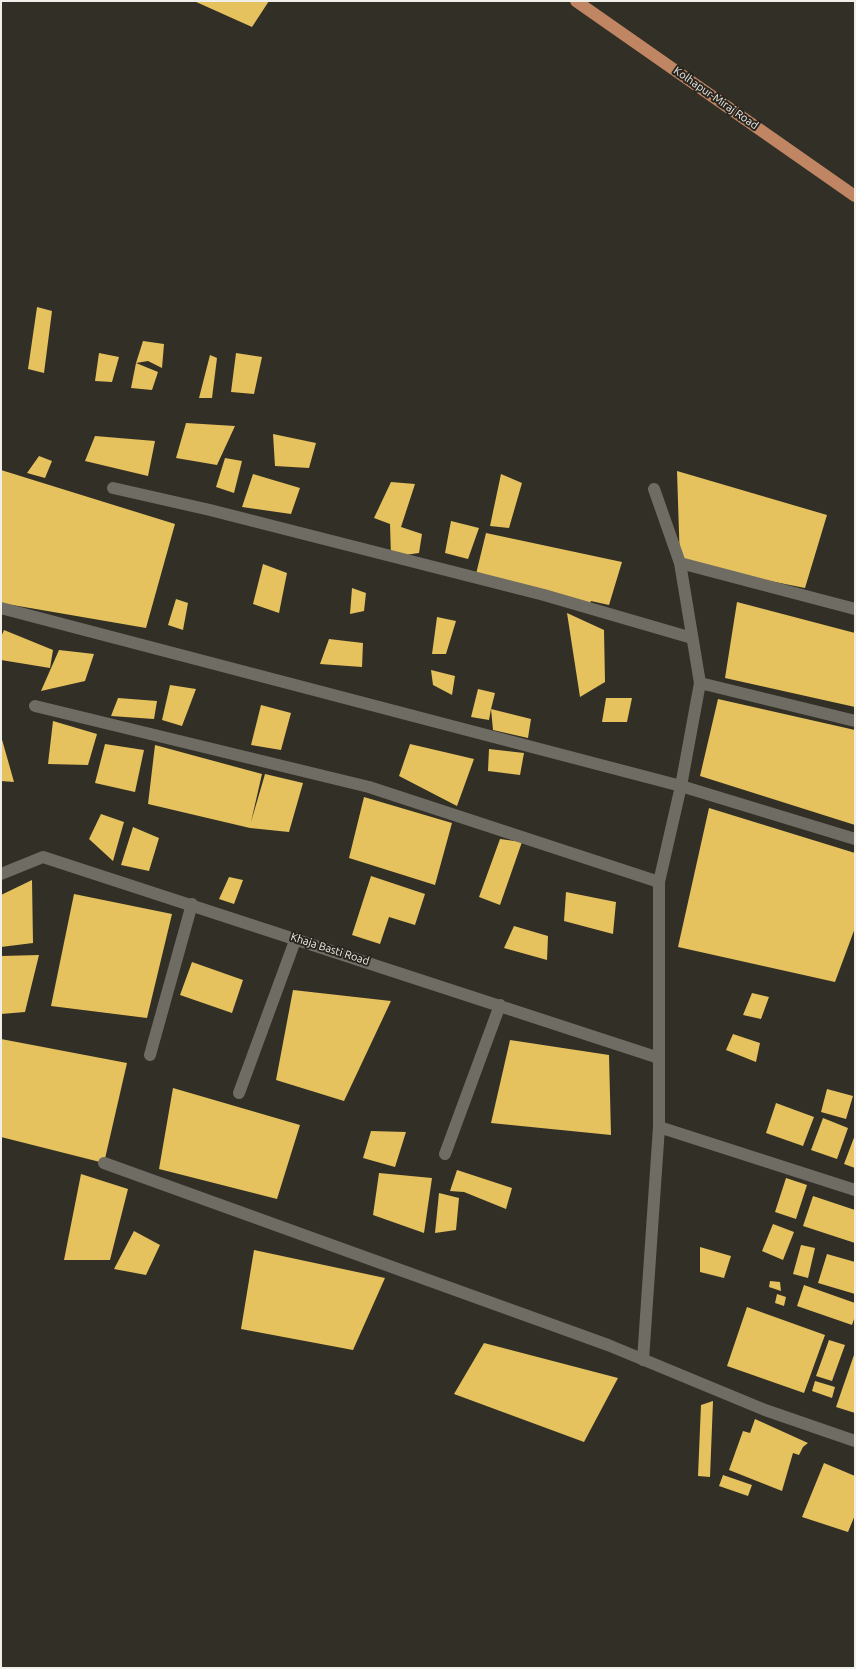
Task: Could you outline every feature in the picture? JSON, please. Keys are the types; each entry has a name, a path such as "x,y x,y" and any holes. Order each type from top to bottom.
{"main road":[{"name":"Kolhapur-Miraj Road","path":"576,1 855,196"}],"street":[{"path":"113,488 210,510 544,595 692,638"},
{"path":"643,1360 659,1127 659,882 681,786 700,683 680,563 654,489"},
{"path":"680,563 855,609"},
{"path":"1,608 681,786 855,839"},
{"path":"700,683 855,721"},
{"path":"35,706 369,787 659,882"},
{"name":"Khaja Basti Road","path":"1,874 43,857 192,904 659,1058"},
{"path":"150,1055 192,904"},
{"path":"239,1093 296,938"},
{"path":"445,1154 500,1006"},
{"path":"659,1127 855,1190"},
{"path":"104,1164 608,1345 765,1410 855,1442"}],"building":[{"path":"194,1 269,1 252,27"},
{"path":"37,307 52,311 44,373 28,369"},
{"path":"143,341 164,344 162,368 148,361 136,363"},
{"path":"99,353 119,357 112,382 95,381"},
{"path":"236,353 262,357 254,394 231,392"},
{"path":"210,355 217,358 212,398 199,398"},
{"path":"136,363 158,372 152,390 131,388"},
{"path":"186,423 235,426 217,465 176,458"},
{"path":"273,434 316,443 309,468 275,466"},
{"path":"95,436 155,441 148,476 85,461"},
{"path":"39,456 52,461 45,478 27,473"},
{"path":"225,458 242,461 234,493 216,487"},
{"path":"1,470 175,524 146,628 1,603"},
{"path":"677,471 827,515 805,588 680,563"},
{"path":"253,474 300,488 291,514 242,507"},
{"path":"501,474 522,483 509,528 490,526"},
{"path":"391,482 415,484 401,527 422,534 419,553 391,557 390,524 374,518"},
{"path":"451,521 479,528 468,559 445,553"},
{"path":"486,533 622,562 609,605 591,601 590,603 476,574"},
{"path":"263,564 287,573 279,613 253,604"},
{"path":"352,588 366,593 364,611 350,614"},
{"path":"176,599 188,603 183,630 168,625"},
{"path":"737,602 855,633 855,707 725,678"},
{"path":"567,613 604,630 605,682 580,697"},
{"path":"437,617 456,621 446,654 432,654"},
{"path":"4,630 53,650 50,668 1,660 1,637"},
{"path":"329,639 363,643 362,667 320,664"},
{"path":"59,650 94,654 85,681 41,691"},
{"path":"431,670 455,676 452,695 433,685"},
{"path":"170,685 196,689 182,726 162,720"},
{"path":"478,689 495,693 489,720 471,717"},
{"path":"118,698 157,701 154,719 111,716"},
{"path":"606,698 632,698 627,722 602,722"},
{"path":"718,699 855,730 855,825 700,776"},
{"path":"261,705 291,713 281,750 251,745"},
{"path":"491,709 531,719 528,738 493,730"},
{"path":"53,721 97,734 88,765 48,764"},
{"path":"1,736 14,782 1,781"},
{"path":"105,744 144,750 135,792 95,783"},
{"path":"410,744 474,759 457,806 399,776"},
{"path":"155,745 262,774 251,822 265,774 303,783 289,832 250,828 148,804"},
{"path":"489,749 524,753 520,775 488,771"},
{"path":"364,797 452,823 435,885 349,858"},
{"path":"709,808 855,853 855,928 835,982 678,947"},
{"path":"101,814 124,822 113,861 89,839"},
{"path":"133,827 159,838 149,871 121,865"},
{"path":"500,839 522,842 500,905 479,897"},
{"path":"371,876 425,894 415,925 389,917 380,944 352,935"},
{"path":"229,877 243,880 234,904 219,899"},
{"path":"32,880 33,943 1,947 1,895"},
{"path":"566,892 616,902 613,934 564,921"},
{"path":"74,894 172,914 147,1018 51,1006"},
{"path":"514,926 548,936 547,960 504,948"},
{"path":"39,955 25,1012 1,1014 1,956"},
{"path":"192,962 243,980 232,1013 180,995"},
{"path":"293,990 391,1001 344,1101 276,1080"},
{"path":"752,993 769,997 761,1019 743,1015"},
{"path":"733,1034 760,1043 756,1062 726,1050"},
{"path":"1,1039 127,1063 104,1163 1,1137"},
{"path":"510,1040 609,1055 611,1135 491,1123"},
{"path":"173,1088 300,1125 277,1199 159,1169"},
{"path":"827,1089 853,1096 846,1119 821,1112"},
{"path":"776,1103 814,1117 803,1146 766,1133"},
{"path":"823,1118 848,1128 837,1159 811,1150"},
{"path":"371,1131 406,1132 395,1167 363,1158"},
{"path":"855,1135 855,1168 844,1164"},
{"path":"457,1170 512,1188 506,1209 464,1192 450,1191"},
{"path":"379,1173 432,1178 424,1233 373,1215"},
{"path":"81,1174 128,1189 110,1260 64,1260"},
{"path":"786,1178 807,1185 796,1219 775,1212"},
{"path":"439,1193 459,1198 456,1230 435,1233"},
{"path":"813,1196 855,1210 855,1243 803,1226"},
{"path":"773,1224 794,1232 783,1260 762,1251"},
{"path":"134,1231 160,1245 146,1275 114,1269"},
{"path":"801,1245 815,1248 808,1278 793,1274"},
{"path":"700,1247 731,1256 724,1278 700,1272"},
{"path":"254,1250 385,1278 353,1350 241,1329"},
{"path":"827,1254 855,1262 855,1294 818,1283"},
{"path":"770,1281 780,1282 781,1291 769,1287"},
{"path":"804,1285 855,1303 855,1316 852,1325 797,1306"},
{"path":"777,1294 786,1297 784,1306 775,1303"},
{"path":"747,1307 825,1335 804,1393 727,1366"},
{"path":"829,1340 845,1345 832,1381 816,1376"},
{"path":"484,1343 618,1378 584,1442 454,1394"},
{"path":"855,1352 855,1413 836,1407"},
{"path":"815,1381 835,1387 832,1398 812,1391"},
{"path":"713,1401 710,1477 698,1476 701,1405"},
{"path":"755,1419 808,1443 803,1447 799,1455 793,1453 782,1491 729,1470 743,1431 750,1433"},
{"path":"824,1463 855,1476 855,1515 848,1532 802,1517"},
{"path":"723,1475 752,1485 748,1496 719,1486"}]}
